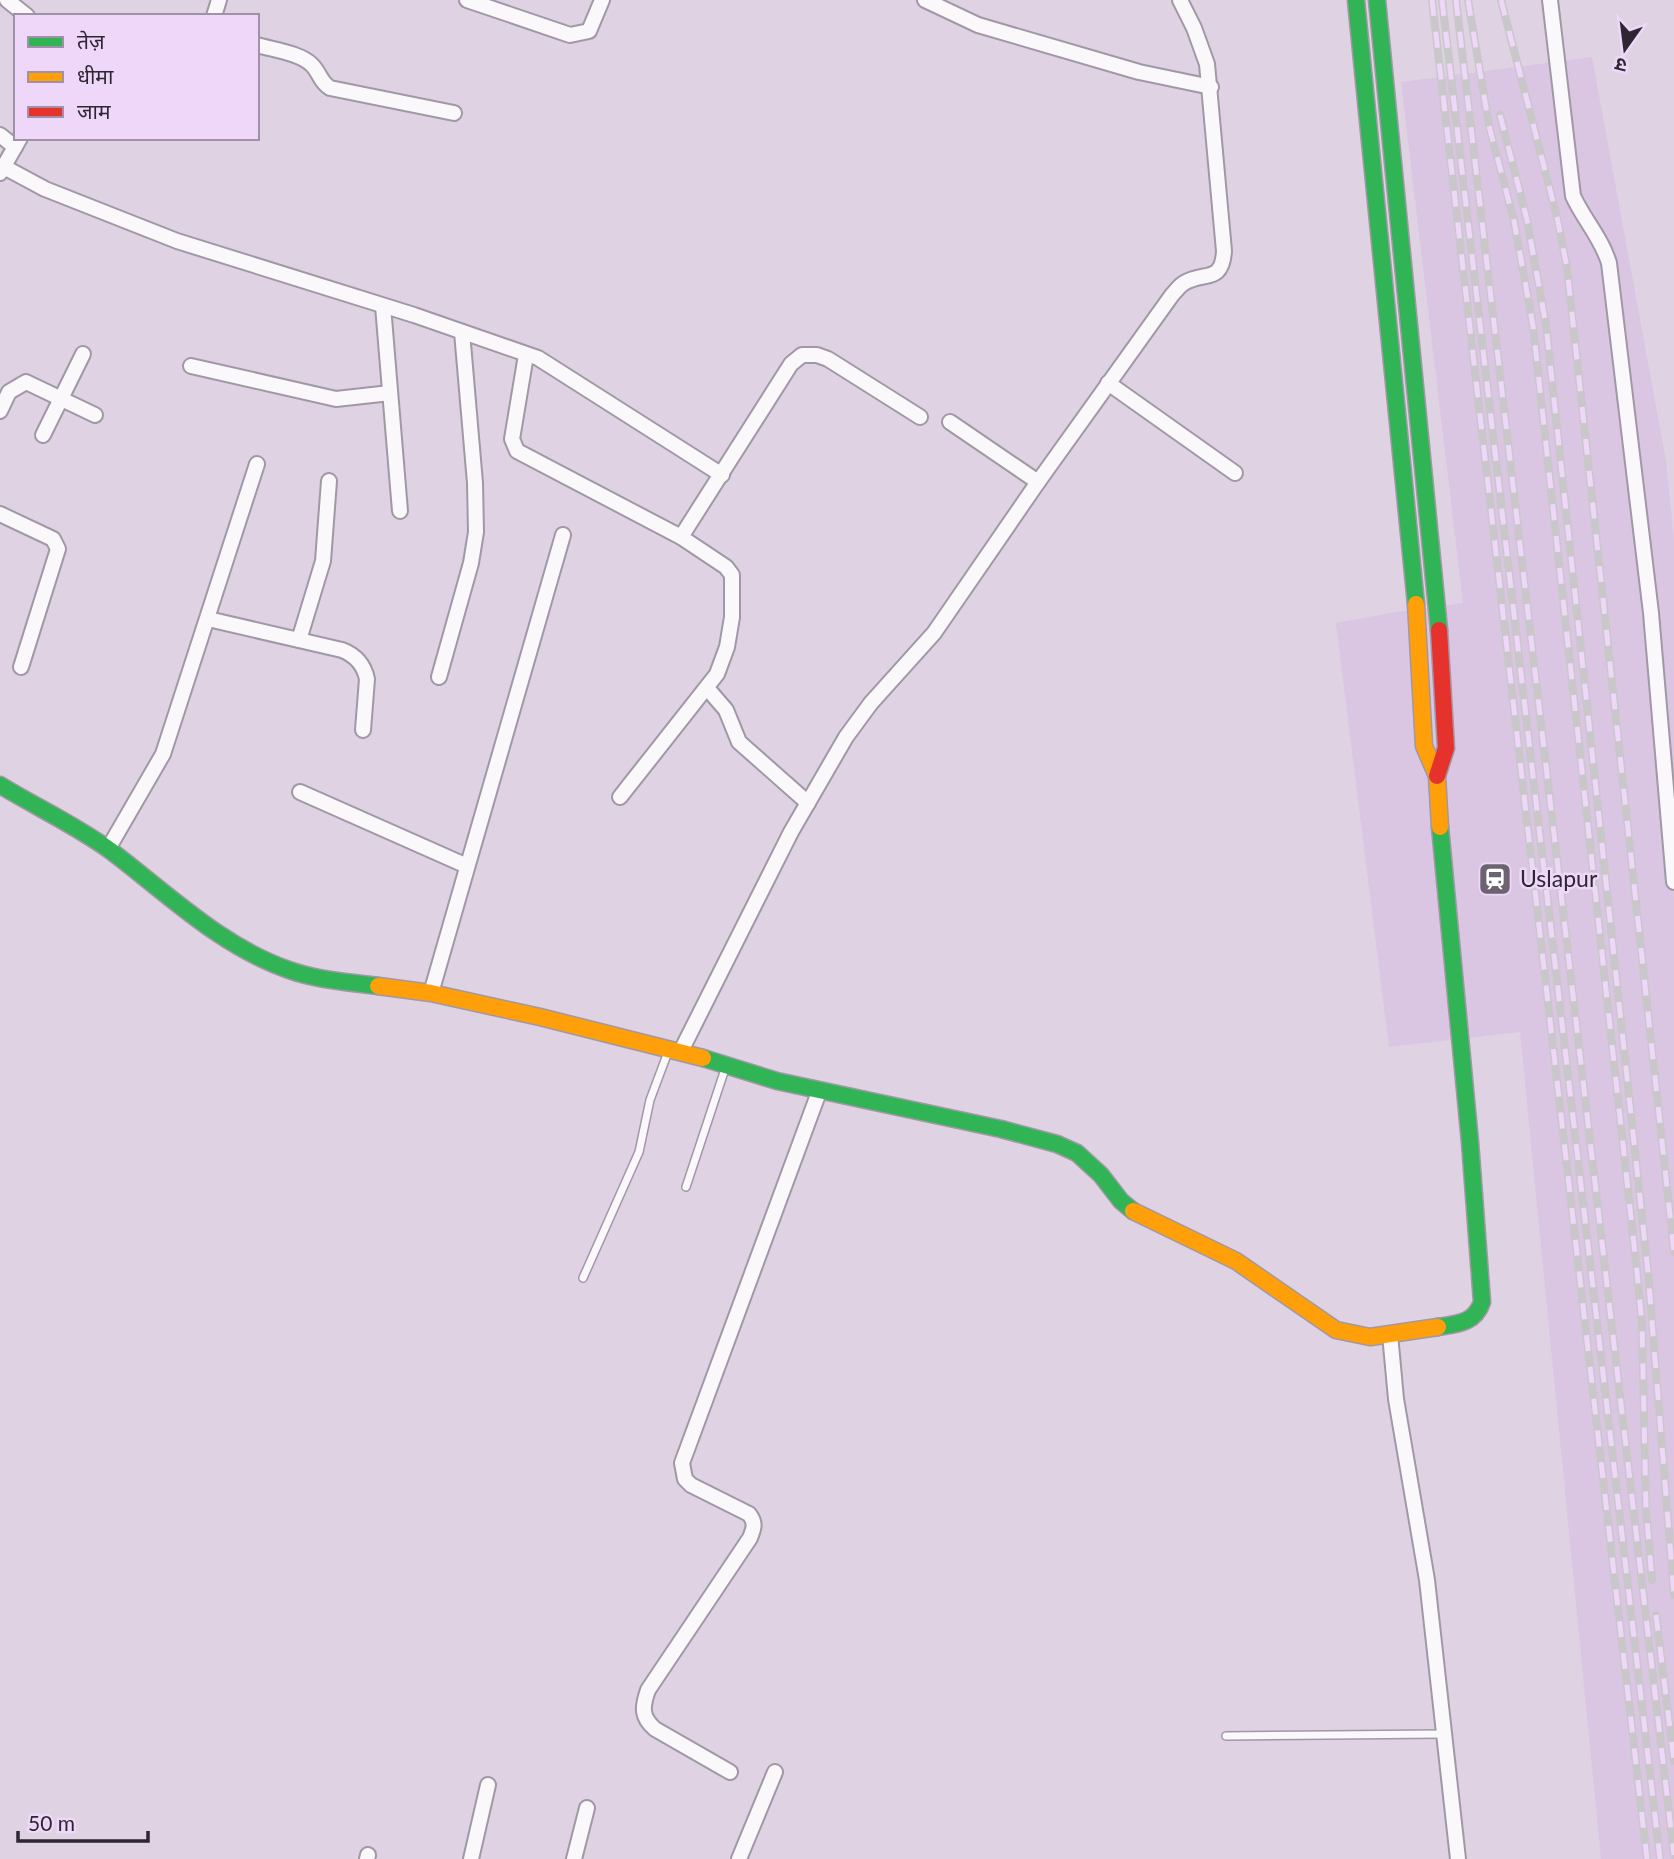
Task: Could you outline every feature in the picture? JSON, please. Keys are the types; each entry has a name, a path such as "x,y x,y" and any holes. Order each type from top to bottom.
{"street":[{"path":"7,0 24,14"},
{"path":"467,0 577,35 589,31 603,0"},
{"path":"925,0 978,25 1139,72 1211,87"},
{"path":"675,1050 846,737 871,703 934,634 1038,482 1181,284 1214,275 1221,268 1224,260 1211,87 1203,49 1180,0"},
{"path":"0,785 108,849 212,930 246,952 288,970 312,977 431,993 675,1050 820,1092 1001,1129 1057,1144 1077,1153 1101,1174 1121,1201 1133,1211 1236,1261 1323,1323 1336,1329 1370,1337 1461,1324 1476,1317 1482,1302 1470,1142 1442,868 1437,776 1424,746 1416,595 1356,0"},
{"path":"1377,0 1437,593 1446,748 1437,776"},
{"path":"1550,0 1573,196 1599,237 1609,262 1651,613 1674,882"},
{"path":"1359,33 1380,32"},
{"path":"259,45 310,63 321,81 330,88 453,113"},
{"path":"0,135 18,142 2,170 177,241 383,306 526,355 550,366 722,475"},
{"path":"383,306 400,511"},
{"path":"439,677 471,563 476,532 475,483 462,332"},
{"path":"43,435 83,354"},
{"path":"526,355 512,439 514,448 681,537 726,567 734,580 727,647 717,674 620,797"},
{"path":"681,537 791,364 802,355 817,355 828,359 920,417"},
{"path":"191,366 336,399 390,393"},
{"path":"0,411 9,392 26,382 96,415"},
{"path":"1108,383 1236,472"},
{"path":"950,422 1038,482"},
{"path":"108,849 163,754 257,464"},
{"path":"299,640 323,561 330,481"},
{"path":"0,514 53,539 58,549 21,667"},
{"path":"431,993 563,535"},
{"path":"1416,595 1437,593"},
{"path":"208,619 349,653 361,664 368,679 363,730"},
{"path":"707,688 726,710 739,742 808,803"},
{"path":"300,792 467,866"},
{"path":"730,1772 655,1729 646,1722 643,1709 648,1690 750,1538 754,1527 749,1514 691,1485 685,1479 682,1464 820,1092"},
{"path":"1390,1334 1396,1399 1427,1580 1458,1859"},
{"path":"739,1859 775,1772"},
{"path":"471,1859 488,1785"},
{"path":"574,1859 587,1808"}],"lane":[{"path":"583,1278 636,1160 650,1100 675,1050"},
{"path":"686,1187 726,1065"},
{"path":"1226,1736 1444,1734"}],"shaded area":[{"path":"1592,57 1666,461 1674,538 1674,1859 1601,1859 1520,1032 1389,1047 1336,623 1463,603 1401,82"}],"railway":[{"path":"1432,0 1647,1859"},
{"path":"1442,0 1660,1859"},
{"path":"1456,0 1674,1855"},
{"path":"1468,0 1489,126 1514,221 1533,326 1642,1324 1646,1508 1652,1580"},
{"path":"1501,0 1557,217 1567,268 1674,1252"},
{"path":"1500,115 1527,220 1546,325 1648,1272 1674,1595"},
{"path":"1656,1615 1674,1761"}],"traffic: fast":[{"path":"1356,0 1416,604"},
{"path":"1377,0 1439,630"},
{"path":"0,785 98,842 217,933 264,960 300,973 378,986"},
{"path":"1438,1327 1470,1318 1482,1302 1470,1142 1440,827"},
{"path":"703,1058 777,1081 1001,1129 1057,1144 1077,1153 1133,1211"}],"traffic: slow":[{"path":"1416,604 1424,746 1437,776 1440,827"},
{"path":"378,986 431,993 540,1017 703,1058"},
{"path":"1133,1211 1236,1261 1336,1330 1370,1337 1438,1327"}],"traffic: jam":[{"path":"1437,776 1446,748 1439,630"}],"place":[{"name":"Uslapur","path":"1495,879"}]}
